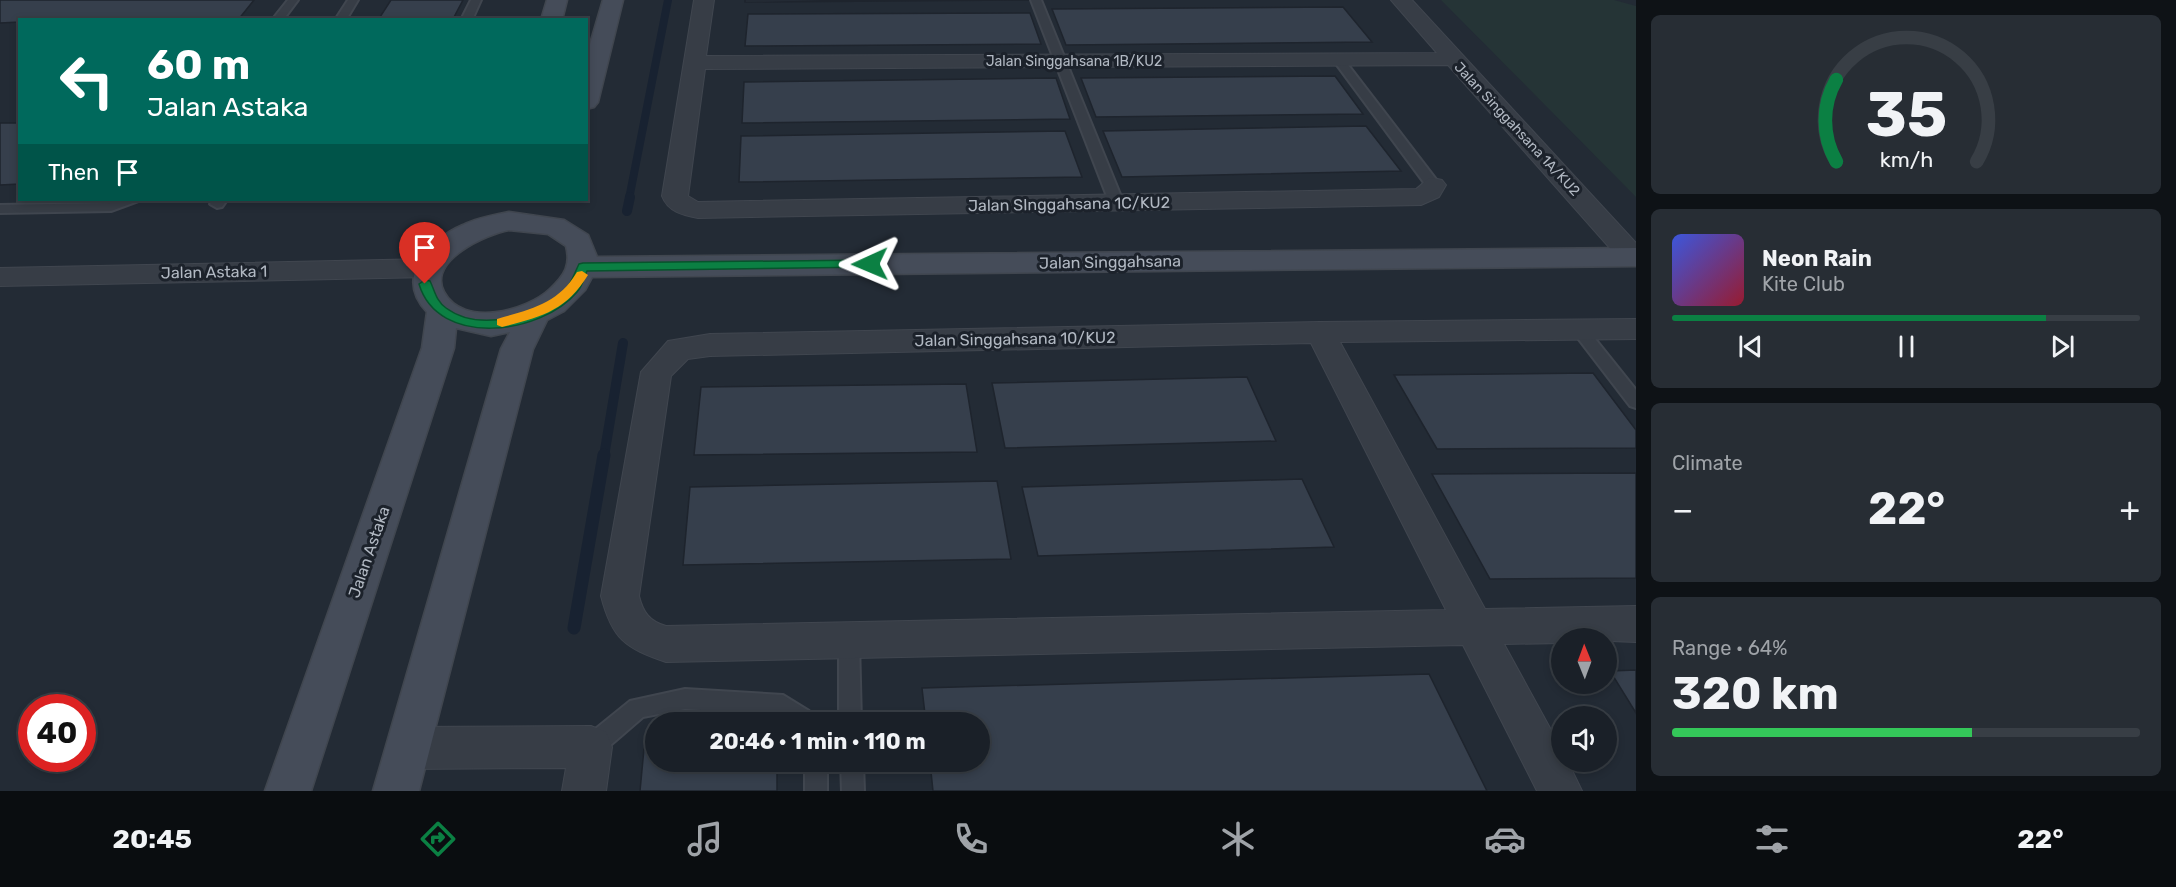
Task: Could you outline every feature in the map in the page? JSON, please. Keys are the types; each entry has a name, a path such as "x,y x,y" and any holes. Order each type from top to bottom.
{"street":[{"path":"552,18 557,0"},
{"path":"588,94 613,0"},
{"path":"695,63 704,0"},
{"name":"Jalan Singgahsana 1A/KU2","path":"1401,0 1452,59 1635,256"},
{"name":"Jalan Singgahsana 1B/KU2","path":"695,63 1452,59"},
{"name":"Jalan SInggahsana 1C/KU2","path":"695,63 675,196 682,204 698,210 1420,197 1430,192 1433,185"},
{"path":"467,233 488,201"},
{"path":"561,201 568,232"},
{"path":"508,221 531,221 551,225 568,232 580,244 585,258 583,267 573,289 557,303 535,314 511,321 485,324 460,320 442,311 430,299 425,284 429,268 444,249 467,233 508,221"},
{"name":"Jalan Singgahsana","path":"583,267 1635,256"},
{"name":"Jalan Astaka 1","path":"0,277 429,268"},
{"name":"Jalan Astaka","path":"288,791 438,348 442,311"},
{"path":"396,791 517,349 535,314"},
{"name":"Jalan Singgahsana 10/KU2","path":"1636,329 1320,332 710,345 679,349 656,372 620,596 626,621 644,637 666,644 1636,624"},
{"path":"1320,332 1560,791"},
{"path":"408,747 591,747 584,791"}],"lane":[{"path":"278,18 292,0"},
{"path":"341,18 353,0"},
{"path":"467,18 476,0"},
{"path":"1036,0 1117,204"},
{"path":"1338,59 1433,185"},
{"path":"0,209 111,207 131,201"},
{"path":"1579,329 1636,402"},
{"path":"849,639 850,712"},
{"path":"591,747 638,708 685,699 783,705 792,712"},
{"path":"816,772 816,791"},
{"path":"852,772 853,791"}],"shaded area":[{"path":"1441,0 1614,0 1636,6 1636,197"}],"building":[{"path":"0,0 254,0 240,18 18,18 18,22 0,23"},
{"path":"391,0 463,0 454,17 380,17"},
{"path":"745,0 1029,0 745,2"},
{"path":"1343,7 1372,42 1066,45 1052,9"},
{"path":"1030,13 1041,44 745,46 748,14"},
{"path":"1335,76 1363,114 1096,117 1081,78"},
{"path":"1056,78 1070,119 742,123 744,82"},
{"path":"0,123 18,123 18,184 0,185"},
{"path":"1366,126 1401,171 1122,177 1103,131"},
{"path":"1065,131 1082,177 739,182 741,136"},
{"path":"1593,373 1636,430 1636,448 1437,449 1394,375"},
{"path":"1247,377 1276,441 1005,448 992,383"},
{"path":"966,384 977,452 694,455 701,387"},
{"path":"1636,473 1636,578 1490,579 1432,474"},
{"path":"1302,479 1334,547 1038,556 1022,487"},
{"path":"997,481 1011,559 683,565 690,487"},
{"path":"1636,670 1636,713 1617,682 1617,671"},
{"path":"1429,674 1487,791 933,791 931,772 990,772 990,712 925,712 922,688"},
{"path":"645,738 645,772 777,772 777,791 640,791"}],"waterway":[{"path":"629,199 668,0"},
{"path":"627,211 630,197"},
{"path":"604,456 623,343"},
{"path":"574,628 604,455"}],"slow traffic":[{"path":"502,322 535,314 557,303 573,289 582,275"}],"route":[{"path":"425,284 430,299 442,311 460,320 485,324 511,321 535,314 557,303 573,289 582,274 583,267 870,264"}]}
